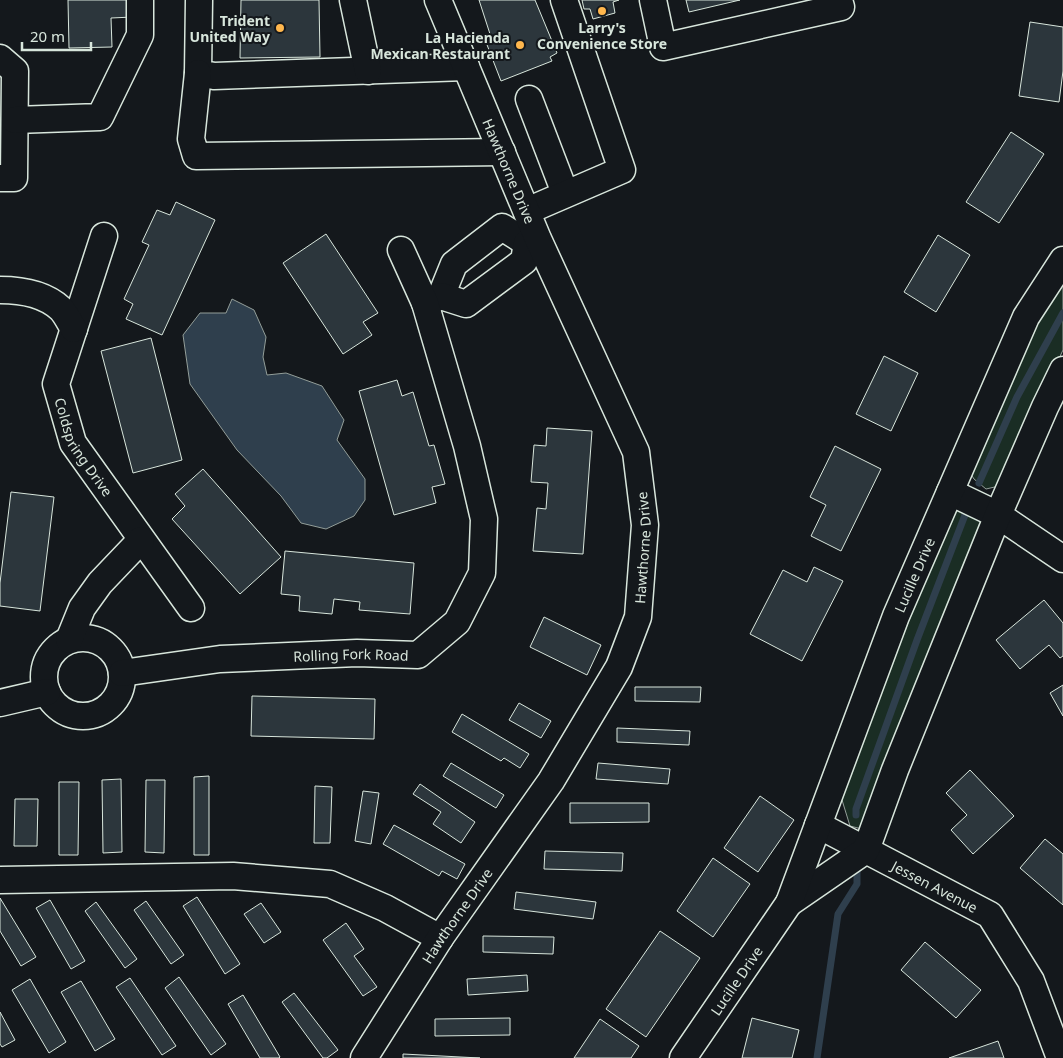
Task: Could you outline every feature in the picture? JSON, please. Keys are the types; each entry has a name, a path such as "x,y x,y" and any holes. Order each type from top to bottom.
{"street":[{"path":"15,120 100,117 140,35 140,0"},
{"path":"198,0 198,73 190,139 196,156 502,152"},
{"path":"354,0 368,71"},
{"name":"Hawthorne Drive","path":"364,1058 440,938 551,780 619,667 638,617 645,525 636,452 532,241 527,211 438,0"},
{"path":"527,211 622,170 564,0"},
{"path":"653,0 663,47 841,7 839,0"},
{"path":"0,58 15,71 14,178 0,178"},
{"path":"198,73 214,76 466,67"},
{"path":"529,98 565,193"},
{"path":"502,227 532,241 524,261 466,304 433,299 454,264 502,227"},
{"name":"Coldspring Drive","path":"104,236 56,384 73,443 191,608"},
{"name":"Rolling Fork Road","path":"122,672 220,659 357,653 418,654 458,622 482,572 484,519 433,299 401,250"},
{"name":"Lucille Drive","path":"683,1058 789,903 896,616 1026,317 1063,260"},
{"path":"0,290 18,290 44,299 61,309 74,329"},
{"path":"866,850 895,770 998,515 1063,370"},
{"path":"950,492 998,515 1063,559"},
{"path":"69,640 82,608 100,583 141,540"},
{"path":"80,637 93,638 104,643 113,651 120,662 122,672 121,689 114,701 104,710 92,715 78,716 65,712 54,704 47,692 44,679 45,667 50,656 69,640 80,637"},
{"path":"0,703 47,692"},
{"name":"Jessen Avenue","path":"818,825 990,915 1031,981 1060,1058"},
{"name":"Lucille Drive","path":"789,903 866,850"},
{"path":"0,880 233,876 330,884 385,908 440,938"}],"green space":[{"path":"1063,278 1063,350 999,486 986,489 970,473 1045,306"},
{"path":"957,506 985,522 866,830 850,826 842,800 848,774 952,512"}],"water":[{"path":"232,299 254,310 266,337 263,357 267,375 286,373 322,386 344,420 337,440 365,479 365,500 354,516 326,529 301,523 281,496 237,450 190,384 183,335 200,313 226,313"}],"building":[{"path":"68,0 132,0 133,17 111,18 112,47 69,48"},
{"name":"Trident United Way","path":"241,0 319,0 320,57 240,58"},
{"name":"La Hacienda Mexican Restaurant","path":"479,0 535,0 557,53 550,57 552,61 501,81 484,37 490,34"},
{"name":"Larry's Convenience Store","path":"582,0 619,0 613,2 615,13 593,19 590,9 584,9"},
{"path":"686,0 740,0 689,12"},
{"path":"1030,22 1063,27 1063,71 1059,102 1019,96"},
{"path":"1011,132 1044,154 999,223 966,202"},
{"path":"176,202 215,220 162,335 126,319 133,304 124,299 149,245 142,242 157,210 170,215"},
{"path":"326,234 378,313 363,322 372,335 343,354 283,263"},
{"path":"938,235 970,255 936,312 904,292"},
{"path":"151,338 182,460 133,473 101,351"},
{"path":"884,356 918,373 891,431 856,414"},
{"path":"397,380 402,396 413,392 429,446 434,445 445,484 432,487 436,503 394,515 359,391"},
{"path":"547,428 592,431 583,554 533,551 537,508 546,509 548,483 531,482 534,445 546,446"},
{"path":"835,446 881,469 841,551 811,536 826,505 810,497"},
{"path":"203,469 281,557 240,594 172,519 185,506 175,494"},
{"path":"11,492 54,497 40,611 0,606 0,583"},
{"path":"285,551 414,563 410,614 359,610 360,602 334,599 332,614 299,611 300,596 281,594"},
{"path":"814,567 843,581 802,661 750,634 783,570 807,582"},
{"path":"1044,600 1063,623 1063,656 1060,658 1049,645 1020,669 996,640"},
{"path":"544,617 601,645 587,675 530,647"},
{"path":"1063,685 1063,716 1050,693"},
{"path":"635,687 701,687 700,702 635,701"},
{"path":"252,696 375,699 374,739 251,736"},
{"path":"519,703 551,721 541,738 509,720"},
{"path":"462,714 529,754 520,768 504,758 501,761 452,732"},
{"path":"617,728 690,731 689,745 617,742"},
{"path":"451,763 504,795 496,808 443,776"},
{"path":"598,763 670,769 668,784 596,779"},
{"path":"970,770 1014,816 973,854 951,830 967,815 946,793"},
{"path":"209,776 209,855 194,855 194,777"},
{"path":"121,779 122,852 103,853 102,780"},
{"path":"146,780 165,780 164,853 145,852"},
{"path":"59,782 79,782 78,855 59,855"},
{"path":"420,784 475,822 461,843 433,824 441,812 413,794"},
{"path":"315,786 332,787 330,843 314,843"},
{"path":"363,791 379,793 371,844 355,841"},
{"path":"760,796 794,820 758,872 724,848"},
{"path":"15,799 38,799 37,846 14,846"},
{"path":"570,803 649,803 649,822 570,823"},
{"path":"394,825 465,864 457,879 442,871 439,876 383,844"},
{"path":"1045,839 1063,854 1063,905 1020,868"},
{"path":"545,851 623,853 622,871 544,869"},
{"path":"713,858 750,884 713,937 677,911"},
{"path":"516,892 596,902 593,919 514,909"},
{"path":"197,897 240,964 225,974 183,906"},
{"path":"0,898 36,957 21,966 0,931"},
{"path":"50,900 85,961 71,969 36,908"},
{"path":"146,901 184,955 171,964 134,910"},
{"path":"96,902 137,959 125,968 85,911"},
{"path":"261,903 281,932 264,943 244,914"},
{"path":"346,923 364,949 354,956 377,987 363,996 323,940"},
{"path":"660,931 700,958 646,1037 606,1009"},
{"path":"483,936 554,937 553,954 483,952"},
{"path":"925,942 981,990 956,1018 901,970"},
{"path":"527,975 528,991 468,995 467,979"},
{"path":"179,977 226,1044 211,1055 165,988"},
{"path":"130,978 176,1046 162,1055 116,987"},
{"path":"30,979 66,1042 49,1053 12,990"},
{"path":"81,981 115,1039 95,1051 61,992"},
{"path":"294,993 338,1050 327,1058 323,1058 282,1002"},
{"path":"243,995 279,1058 260,1058 228,1004"},
{"path":"0,1012 15,1040 2,1047 0,1044"},
{"path":"510,1018 510,1035 435,1036 435,1019"},
{"path":"752,1018 799,1030 792,1058 742,1058"},
{"path":"600,1019 639,1046 631,1058 574,1058"},
{"path":"998,1041 1004,1058 949,1058"},
{"path":"403,1054 480,1058 403,1058"}],"waterway":[{"path":"979,483 1017,397 1063,313"},
{"path":"856,815 856,809 917,640 965,515"},
{"path":"817,1058 838,914 857,884 857,870"}],"place":[{"name":"Larry's Convenience Store","path":"602,11"},
{"name":"Trident United Way","path":"280,28"},
{"name":"La Hacienda Mexican Restaurant","path":"520,45"}]}
